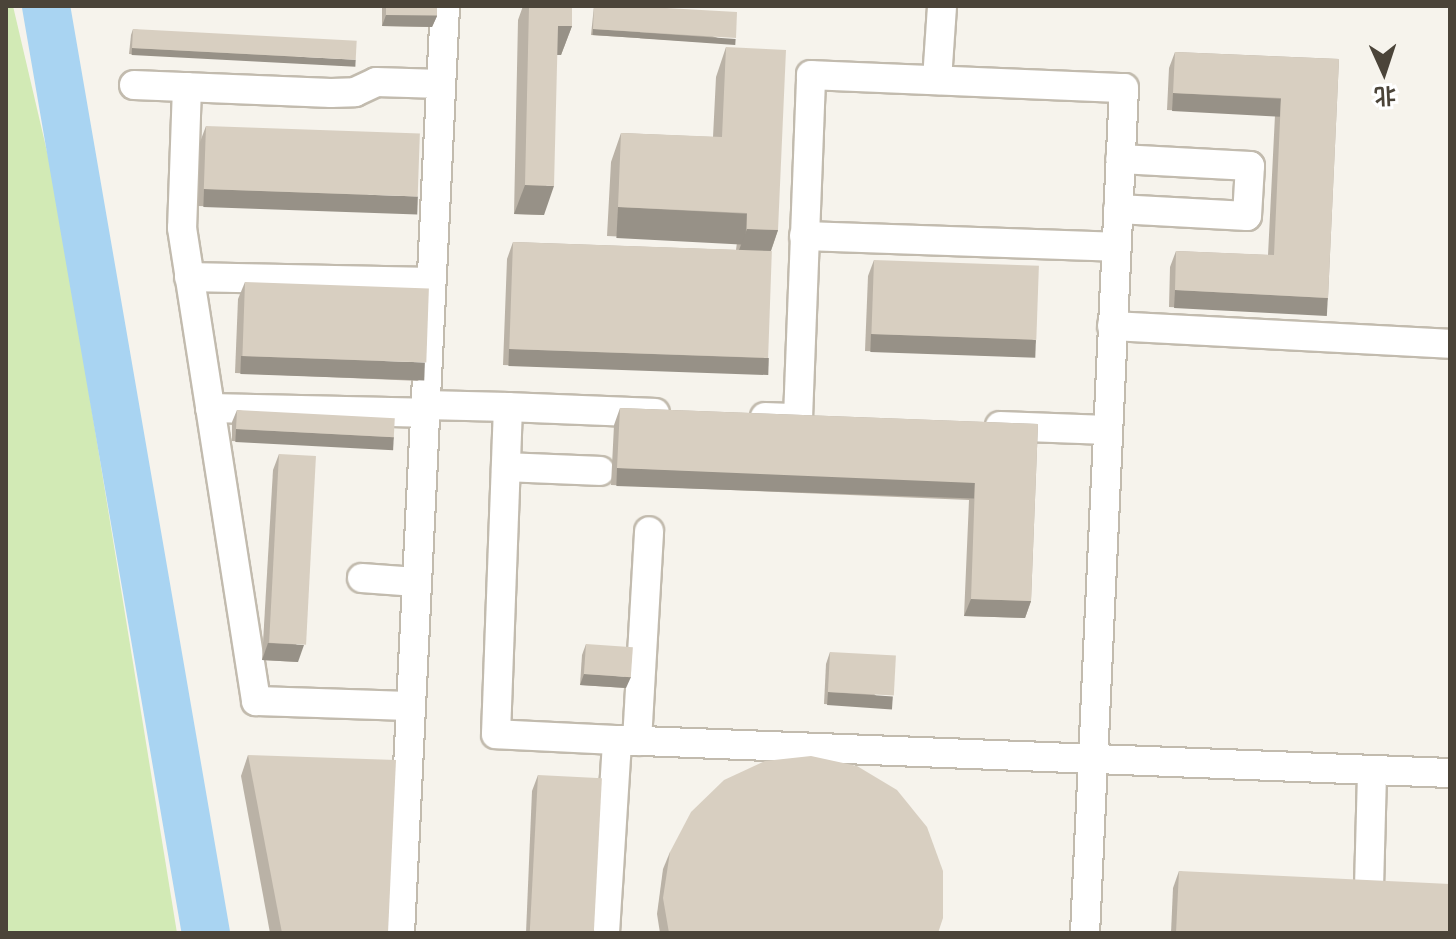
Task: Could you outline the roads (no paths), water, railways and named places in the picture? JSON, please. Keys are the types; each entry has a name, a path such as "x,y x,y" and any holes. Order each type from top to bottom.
{"lane":[{"path":"400,933 445,6"},
{"path":"937,80 942,6"},
{"path":"798,418 811,75 1124,88 1085,933"},
{"path":"134,85 331,93 355,92 376,82 441,84"},
{"path":"187,87 182,228 256,701 410,706"},
{"path":"1118,209 1247,216 1250,166 1120,159"},
{"path":"804,236 1115,247"},
{"path":"189,277 431,282"},
{"path":"1112,326 1450,344"},
{"path":"210,408 508,407 676,413"},
{"path":"508,407 496,734 1450,773"},
{"path":"737,416 829,419"},
{"path":"968,425 1107,430"},
{"path":"506,467 600,471"},
{"path":"605,933 649,531"},
{"path":"362,578 416,582"},
{"path":"1369,888 1372,770"}],"waterway":[{"path":"46,6 206,933"}]}
